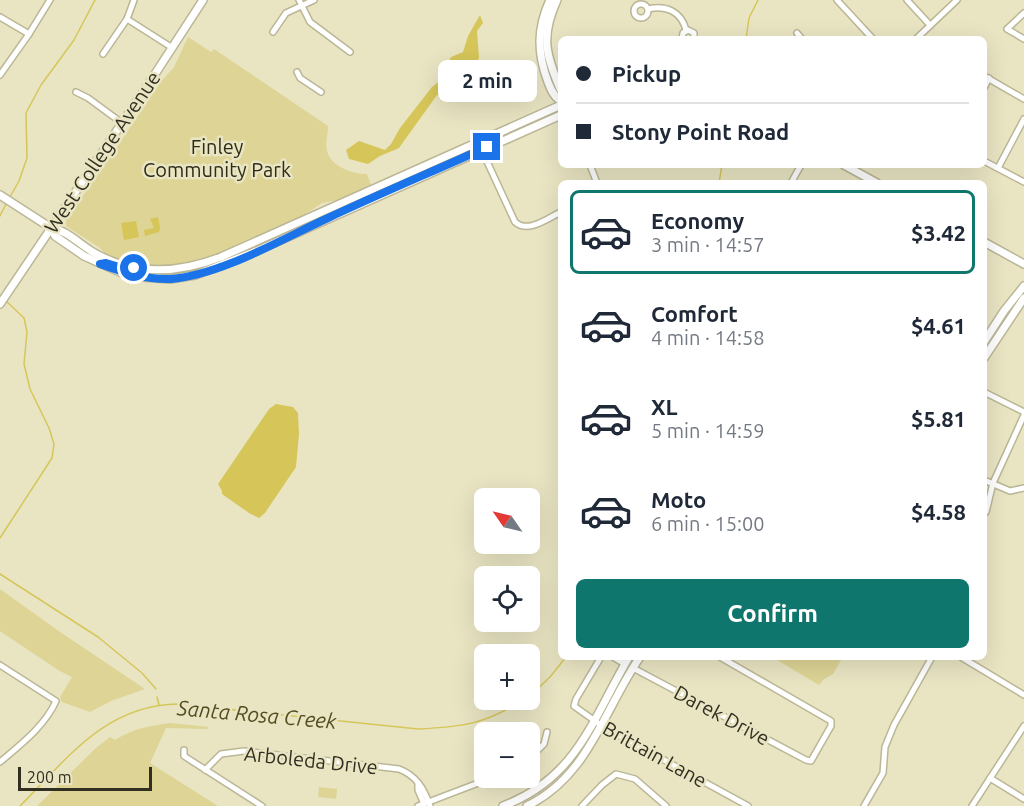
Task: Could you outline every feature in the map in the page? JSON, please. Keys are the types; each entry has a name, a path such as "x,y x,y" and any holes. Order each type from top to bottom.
{"main road":[{"name":"West College Avenue","path":"2,301 203,0"},
{"path":"550,0 540,29 540,55 550,87 558,100"},
{"path":"557,0 547,26 546,39 549,62 558,84"},
{"path":"51,228 55,236 84,256 120,272 170,279 195,275 254,252 480,146 558,105"},
{"path":"2,196 51,228 60,229 117,264 134,268 172,271 201,265 480,146 558,116"},
{"path":"850,168 872,180"},
{"path":"987,244 1024,264"},
{"path":"100,264 106,263 129,270 134,268"},
{"path":"987,337 1024,286"},
{"path":"987,354 1024,298"},
{"path":"503,806 538,790 555,776 578,749 627,660"},
{"path":"527,806 548,794 574,769 602,726 638,660"}],"street":[{"path":"0,75 50,0"},
{"path":"103,54 127,19 134,0"},
{"path":"298,0 310,22 350,51"},
{"path":"273,32 286,13 314,0"},
{"path":"668,8 673,0"},
{"path":"837,0 870,36"},
{"path":"907,0 930,25"},
{"path":"919,36 957,0"},
{"path":"648,9 668,8 684,22 686,30"},
{"path":"1024,13 1007,29 1024,39"},
{"path":"0,17 29,34"},
{"path":"127,19 171,48"},
{"path":"682,36 686,30"},
{"path":"686,30 692,31 693,36"},
{"path":"297,72 300,78 321,92"},
{"path":"987,77 1024,99"},
{"path":"76,92 122,123"},
{"path":"998,168 1024,119"},
{"path":"480,146 515,222 528,228 558,213"},
{"path":"987,162 1024,182"},
{"path":"987,394 1024,414 993,483 987,504"},
{"path":"987,481 1010,491 1024,488"},
{"name":"Brittain Lane","path":"599,660 574,705 602,726 748,806"},
{"path":"618,660 625,664"},
{"name":"Darek Drive","path":"633,668 811,761 831,726 831,721 725,660"},
{"path":"864,806 883,773 885,747 894,725 930,660"},
{"path":"966,660 1024,695"},
{"path":"0,665 56,701 52,709 22,743 0,762"},
{"path":"972,806 1024,726"},
{"path":"540,748 544,744 547,732"},
{"path":"184,750 184,756 261,806"},
{"name":"Arboleda Drive","path":"206,770 221,754 244,751 399,769 409,773 423,787 425,805"},
{"path":"582,806 616,774 635,779 663,805"},
{"path":"990,778 1024,799"},
{"path":"425,805 474,785"},
{"path":"735,806 742,804"}],"green space":[{"name":"Finley Community Park","path":"188,37 211,52 214,49 328,126 326,145 329,157 343,168 355,173 367,174 371,185 338,200 322,203 301,217 208,259 187,265 159,267 119,261 106,255 100,248 66,226 66,219 160,83 174,67"},
{"path":"0,589 145,689 111,701 90,712 62,702 60,697 72,677 0,631"},
{"path":"777,660 841,660 833,674 819,685"},
{"path":"169,723 209,727 207,729 166,728 150,763 218,806 37,806 110,737 115,740 141,728"},
{"path":"319,787 337,789 336,799 318,797"}],"shaded area":[{"path":"480,15 483,23 477,31 479,58 476,63 480,66 469,82 469,89 466,93 458,94 452,102 437,95 399,148 368,164 349,159 346,150 359,141 385,150 391,144 400,128 432,87 442,79 451,57 463,52 468,36"},
{"path":"158,217 159,232 145,236 144,230 154,228 150,219"},
{"path":"136,221 139,237 124,240 121,223"},
{"path":"276,404 293,407 298,413 296,467 265,513 259,518 222,494 218,484 269,409"}],"waterway":[{"path":"10,197 19,181 27,158 26,113 41,85 74,40 95,0"},
{"name":"Santa Rosa Creek","path":"746,36 749,18 758,0"},
{"name":"Santa Rosa Creek","path":"720,180 722,168"},
{"path":"0,216 6,204"},
{"path":"0,538 52,458 54,444 49,428 30,389 24,364 27,332 24,318 6,301"},
{"path":"0,574 98,637 142,673 156,689"},
{"name":"Santa Rosa Creek","path":"540,686 564,660"},
{"path":"157,697 159,705"},
{"name":"Santa Rosa Creek","path":"20,806 71,753 89,738 108,724 152,707 178,704 418,729 473,723 505,710"}],"route":[{"path":"134,268 129,270 106,263 100,264 120,272 143,277 170,279 195,275 254,252 487,147"}]}
